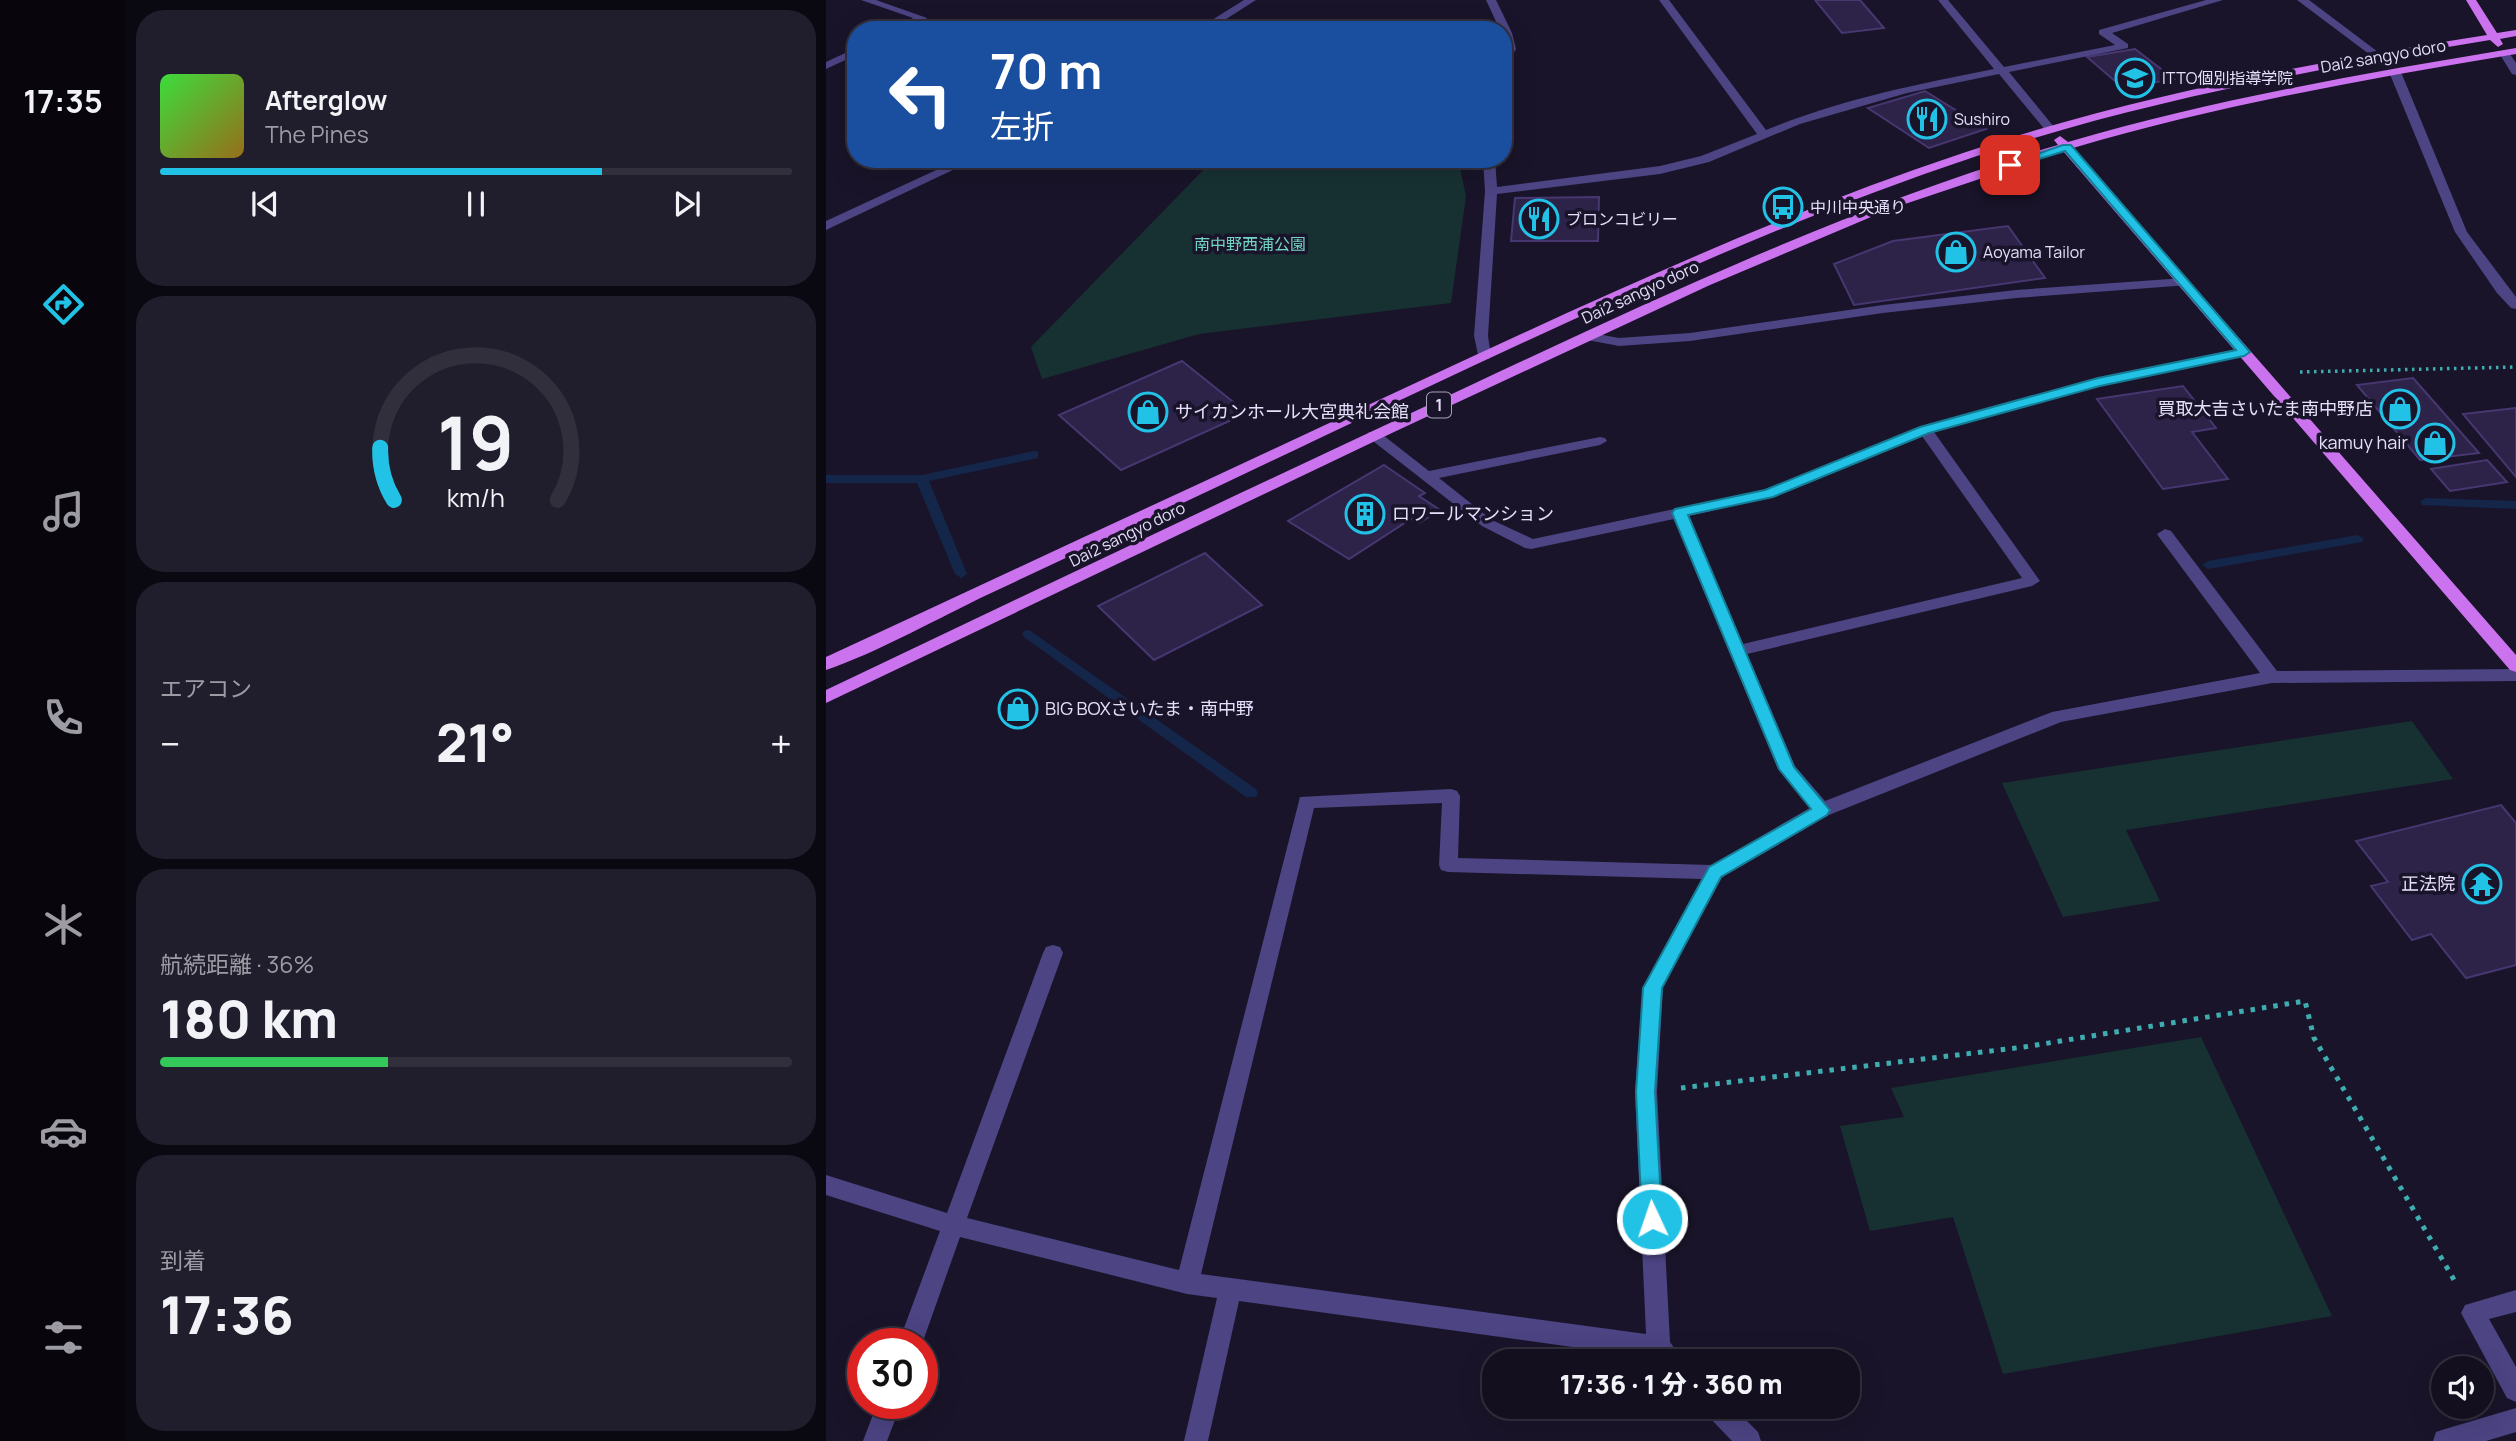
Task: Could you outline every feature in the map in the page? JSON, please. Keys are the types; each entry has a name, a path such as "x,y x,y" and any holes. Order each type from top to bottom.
{"main road":[{"path":"2471,0 2493,37 2510,52"},
{"name":"Dai2 sangyo doro","path":"826,664 1484,356 1801,215 1926,169 2050,129 2209,89 2377,55 2516,33"},
{"name":"Dai2 sangyo doro","path":"826,697 1374,435 1824,230 1952,183 2067,147 2232,104 2510,52"},
{"path":"2050,129 2516,666"}],"street":[{"path":"866,0 922,18 916,21"},
{"path":"1217,21 1251,0"},
{"path":"1491,0 1501,21"},
{"path":"1664,0 1764,135"},
{"path":"1943,0 2050,129"},
{"path":"1491,191 1660,170 1705,159 1796,122 1905,90 2124,46 2103,33 2218,0"},
{"path":"2302,0 2377,55"},
{"path":"2510,52 2516,72"},
{"path":"826,66 847,56"},
{"path":"2395,72 2461,232 2516,305"},
{"path":"826,226 951,168"},
{"path":"1484,356 1481,336 1491,191 1490,168"},
{"path":"1587,336 1619,342 1690,337 2003,295 2184,282"},
{"path":"1374,435 1487,523 1531,544 1768,494 1925,430 2098,382 2244,352"},
{"path":"1736,651 2032,581 1925,430"},
{"path":"1426,476 1600,441"},
{"path":"1679,513 1787,769 1822,810"},
{"path":"2165,534 2272,677"},
{"path":"1187,1283 1306,802 1451,796 1448,865 1715,872 1822,810 2058,716 2272,677 2516,675"},
{"path":"1665,1349 1646,1092 1653,988 1715,872"},
{"path":"916,1328 1053,953"},
{"path":"826,1185 954,1225 1187,1283 1231,1287 1633,1349"},
{"path":"1196,1441 1231,1287"},
{"path":"2516,1301 2473,1312 2516,1390"},
{"path":"875,1441 883,1419"},
{"path":"1728,1419 1749,1441"},
{"path":"2445,1441 2516,1420"}],"path":[{"path":"2298,372 2516,367"},
{"path":"1646,1092 2024,1047 2305,1000 2314,1038 2473,1312"}],"green space":[{"name":"南中野西浦公園","path":"1205,168 1460,168 1466,196 1451,303 1199,334 1042,379 1031,347"},
{"path":"2412,721 2453,779 2126,830 2160,901 2063,917 2002,783"},
{"path":"2201,1037 2332,1316 2003,1374 1953,1217 1870,1231 1840,1126 1904,1117 1891,1088"}],"building":[{"path":"1815,0 1860,0 1884,28 1842,33"},
{"path":"2135,49 2174,79 2123,88 2087,57"},
{"name":"Sushiro","path":"1925,91 1986,129 1929,148 1868,108"},
{"path":"1599,197 1598,241 1511,241 1515,198"},
{"path":"2008,226 2045,278 1854,305 1834,264 1893,241"},
{"path":"1182,361 1247,413 1121,470 1059,415"},
{"path":"2413,378 2479,453 2420,460 2357,385"},
{"path":"2183,386 2216,428 2192,432 2228,479 2163,489 2097,399"},
{"path":"2516,408 2516,477 2463,414"},
{"path":"2487,460 2507,482 2450,491 2431,469"},
{"name":"ロワールマンション","path":"1384,465 1425,493 1419,496 1440,510 1419,523 1411,519 1349,559 1288,521"},
{"path":"1205,553 1262,605 1154,660 1098,606"},
{"path":"2501,805 2516,823 2516,965 2466,978 2431,934 2412,940 2371,886 2388,882 2356,841"}],"waterway":[{"path":"922,479 1034,455"},
{"path":"826,479 922,479"},
{"path":"922,479 961,574"},
{"path":"2426,502 2516,505"},
{"path":"2208,565 2358,539"},
{"path":"1029,634 1251,793"}],"place":[{"name":"ITTO個別指導学院","path":"2135,78"},
{"name":"Sushiro","path":"1927,119"},
{"name":"中川中央通り","path":"1783,207"},
{"name":"ブロンコビリー","path":"1539,219"},
{"name":"Aoyama Tailor","path":"1956,252"},
{"name":"買取大吉さいたま南中野店","path":"2400,409"},
{"name":"サイカンホール大宮典礼会館","path":"1148,412"},
{"name":"kamuy hair","path":"2435,443"},
{"name":"ロワールマンション","path":"1365,514"},
{"name":"BIG BOXさいたま・南中野","path":"1018,709"},
{"name":"正法院","path":"2482,884"}],"route":[{"path":"1652,1219 1646,1092 1653,988 1715,872 1822,810 1787,769 1679,513 1768,494 1925,430 2098,382 2244,352 2067,147 2010,165"}]}
